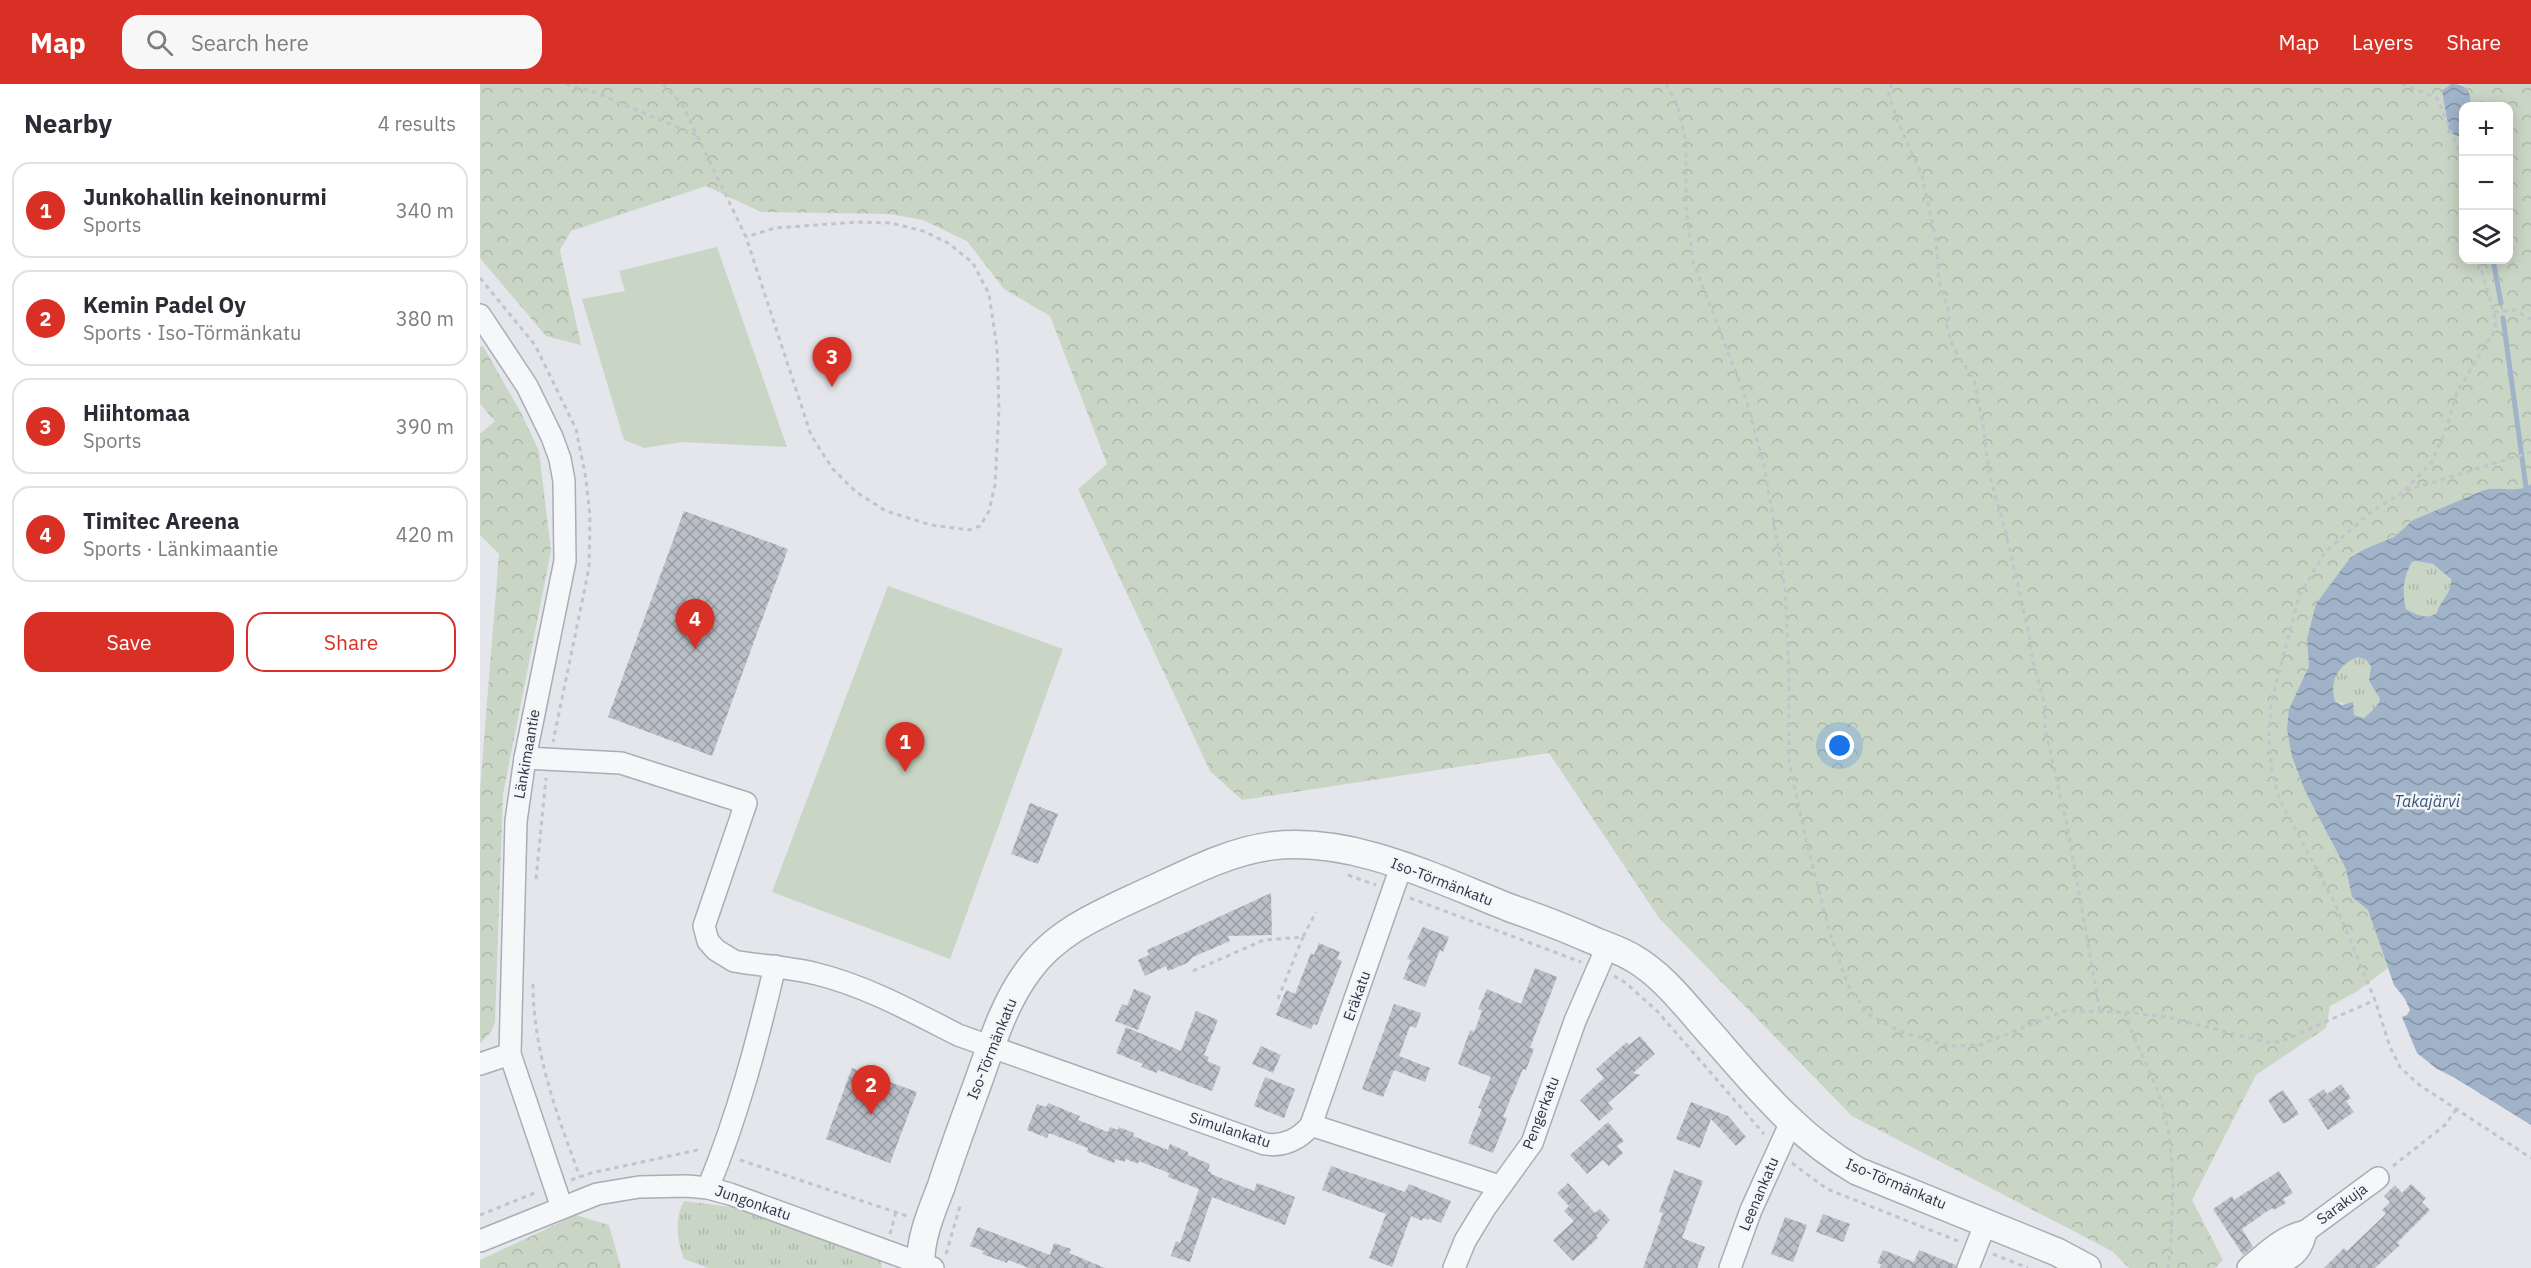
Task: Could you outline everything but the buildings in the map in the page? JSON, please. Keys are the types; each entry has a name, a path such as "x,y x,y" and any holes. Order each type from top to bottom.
{"street":[{"name":"Länkimaantie","path":"480,315 532,396 552,437 560,459 564,481 565,561 525,758 516,822 510,1054 562,1208"},
{"name":"Simulankatu","path":"525,758 621,763 746,803 704,926 708,941 722,956 734,961 817,974 852,985 991,1048 1265,1144 1282,1145 1307,1130 1311,1125"},
{"name":"Iso-Törmänkatu","path":"930,1265 923,1239 991,1048 1011,999 1027,972 1064,934 1104,911 1194,870 1236,854 1271,846 1312,844 1346,849 1397,879 1559,926 1603,958 1634,958 1667,985 1791,1122 1831,1154 1857,1171 1986,1222 2057,1252 2087,1268"},
{"name":"Eräkatu","path":"1311,1125 1397,879"},
{"name":"Pengerkatu","path":"1454,1268 1465,1241 1499,1186 1532,1143 1575,1021 1603,958"},
{"path":"708,1188 752,1064 775,966"},
{"path":"480,1064 510,1054"},
{"name":"Leenankatu","path":"1730,1268 1751,1210 1791,1122"},
{"path":"1311,1125 1499,1186"},
{"name":"Sarakuja","path":"2249,1266 2278,1264 2295,1255 2304,1244 2306,1231 2378,1178"},
{"name":"Jungonkatu","path":"480,1241 597,1194 639,1187 708,1188 930,1265"},
{"path":"1968,1268 1986,1222"}],"path":[{"path":"566,84 594,92 698,136"},
{"path":"663,84 683,106 746,237 811,435 832,468 856,492 886,511 931,525 969,530 980,526 989,511 995,485 999,409 996,348 989,294 973,263 948,243 923,231 891,223 858,222 775,228 746,237"},
{"path":"1666,84 1677,104 1686,143 1686,207 1694,261 1746,399 1764,465 1785,588 1789,761 1806,840 1830,934 1848,985 1868,1014 1899,1031 1948,1046 1980,1046 2064,1011 2125,1012 2166,1017 2266,1042 2280,1042 2375,1000"},
{"path":"1892,84 1888,92 1897,120 1922,175 1936,240 1939,280 1950,315 1947,326 1953,347 1974,380 1983,424 1989,473 2006,533 2030,634 2033,663 2045,705 2045,729 2067,825 2100,1012"},
{"path":"2402,84 2437,98 2460,156"},
{"path":"2479,264 2494,312 2496,328 2457,392 2446,430 2431,464 2405,491 2370,512 2325,552 2299,596 2271,704 2270,737 2272,771 2279,798 2336,906 2375,1000 2390,1047 2400,1066 2418,1084 2531,1158"},
{"path":"2494,312 2514,310 2531,319"},
{"path":"2405,491 2529,453"},
{"path":"1341,873 1397,879 1603,958 1657,1011 1800,1170 1827,1189 2028,1268"},
{"path":"1278,999 1303,936 1316,912"},
{"path":"1193,970 1264,940 1303,936"},
{"path":"2125,1012 2161,1100 2171,1155 2173,1228 2168,1268"},
{"path":"2378,1178 2445,1125 2456,1110"},
{"path":"930,1265 963,1195"}],"green space":[{"path":"480,84 2451,84 2442,92 2449,132 2459,136 2459,264 2513,264 2513,102 2470,102 2467,88 2462,84 2531,84 2531,484 2521,489 2484,490 2413,520 2394,537 2381,543 2307,639 2309,666 2289,709 2292,757 2305,791 2346,869 2352,897 2368,910 2388,968 2356,992 2330,1006 2326,1028 2256,1075 2192,1200 2223,1260 2215,1268 2129,1268 2112,1251 1852,1116 1659,918 1549,753 1242,800 1210,771 1078,489 1107,464 1050,316 1004,289 967,241 923,220 890,214 761,212 706,186 571,231 560,250 581,345 546,336 480,258"},
{"path":"717,247 787,447 682,442 644,448 624,440 582,299 625,291 619,271"},
{"path":"483,346 522,415 539,451 551,551 503,794 495,1022 491,1032 480,1043 480,790 499,554 480,535 480,434 495,421 480,404 480,347"},
{"path":"2412,562 2433,564 2451,579 2450,589 2437,613 2429,617 2406,609 2405,579"},
{"path":"888,586 1063,649 950,959 772,892"},
{"path":"2358,657 2366,660 2371,666 2369,681 2381,699 2364,718 2354,715 2346,704 2335,701 2333,694 2337,674 2346,664"},
{"path":"684,1201 730,1207 880,1260 882,1268 708,1268 684,1259 678,1222"},
{"path":"576,1215 609,1225 621,1268 480,1268 480,1260"}],"water":[{"path":"2451,84 2461,85 2467,89 2470,96 2471,102 2459,102 2459,137 2449,132 2442,91"},
{"name":"Takajärvi","path":"2531,484 2531,1125 2437,1069 2417,1053 2402,1017 2410,1010 2394,985 2368,910 2352,897 2346,869 2305,791 2292,757 2287,729 2289,709 2309,666 2307,639 2316,604 2350,558 2394,537 2413,520 2484,490 2526,487","holes":["2412,562 2433,564 2451,579 2450,589 2437,613 2429,616 2418,615 2406,609 2405,579","2358,657 2366,660 2371,666 2369,681 2380,699 2378,705 2364,718 2354,715 2353,702 2342,705 2335,701 2333,694 2337,674 2346,664"]}],"waterway":[{"path":"2494,264 2501,303"},
{"path":"2503,318 2526,487"}],"place":[{"name":"Hiihtomaa","path":"832,387"},
{"name":"Timitec Areena","path":"695,649"},
{"name":"Junkohallin keinonurmi","path":"905,772"},
{"name":"Kemin Padel Oy","path":"871,1115"}]}
